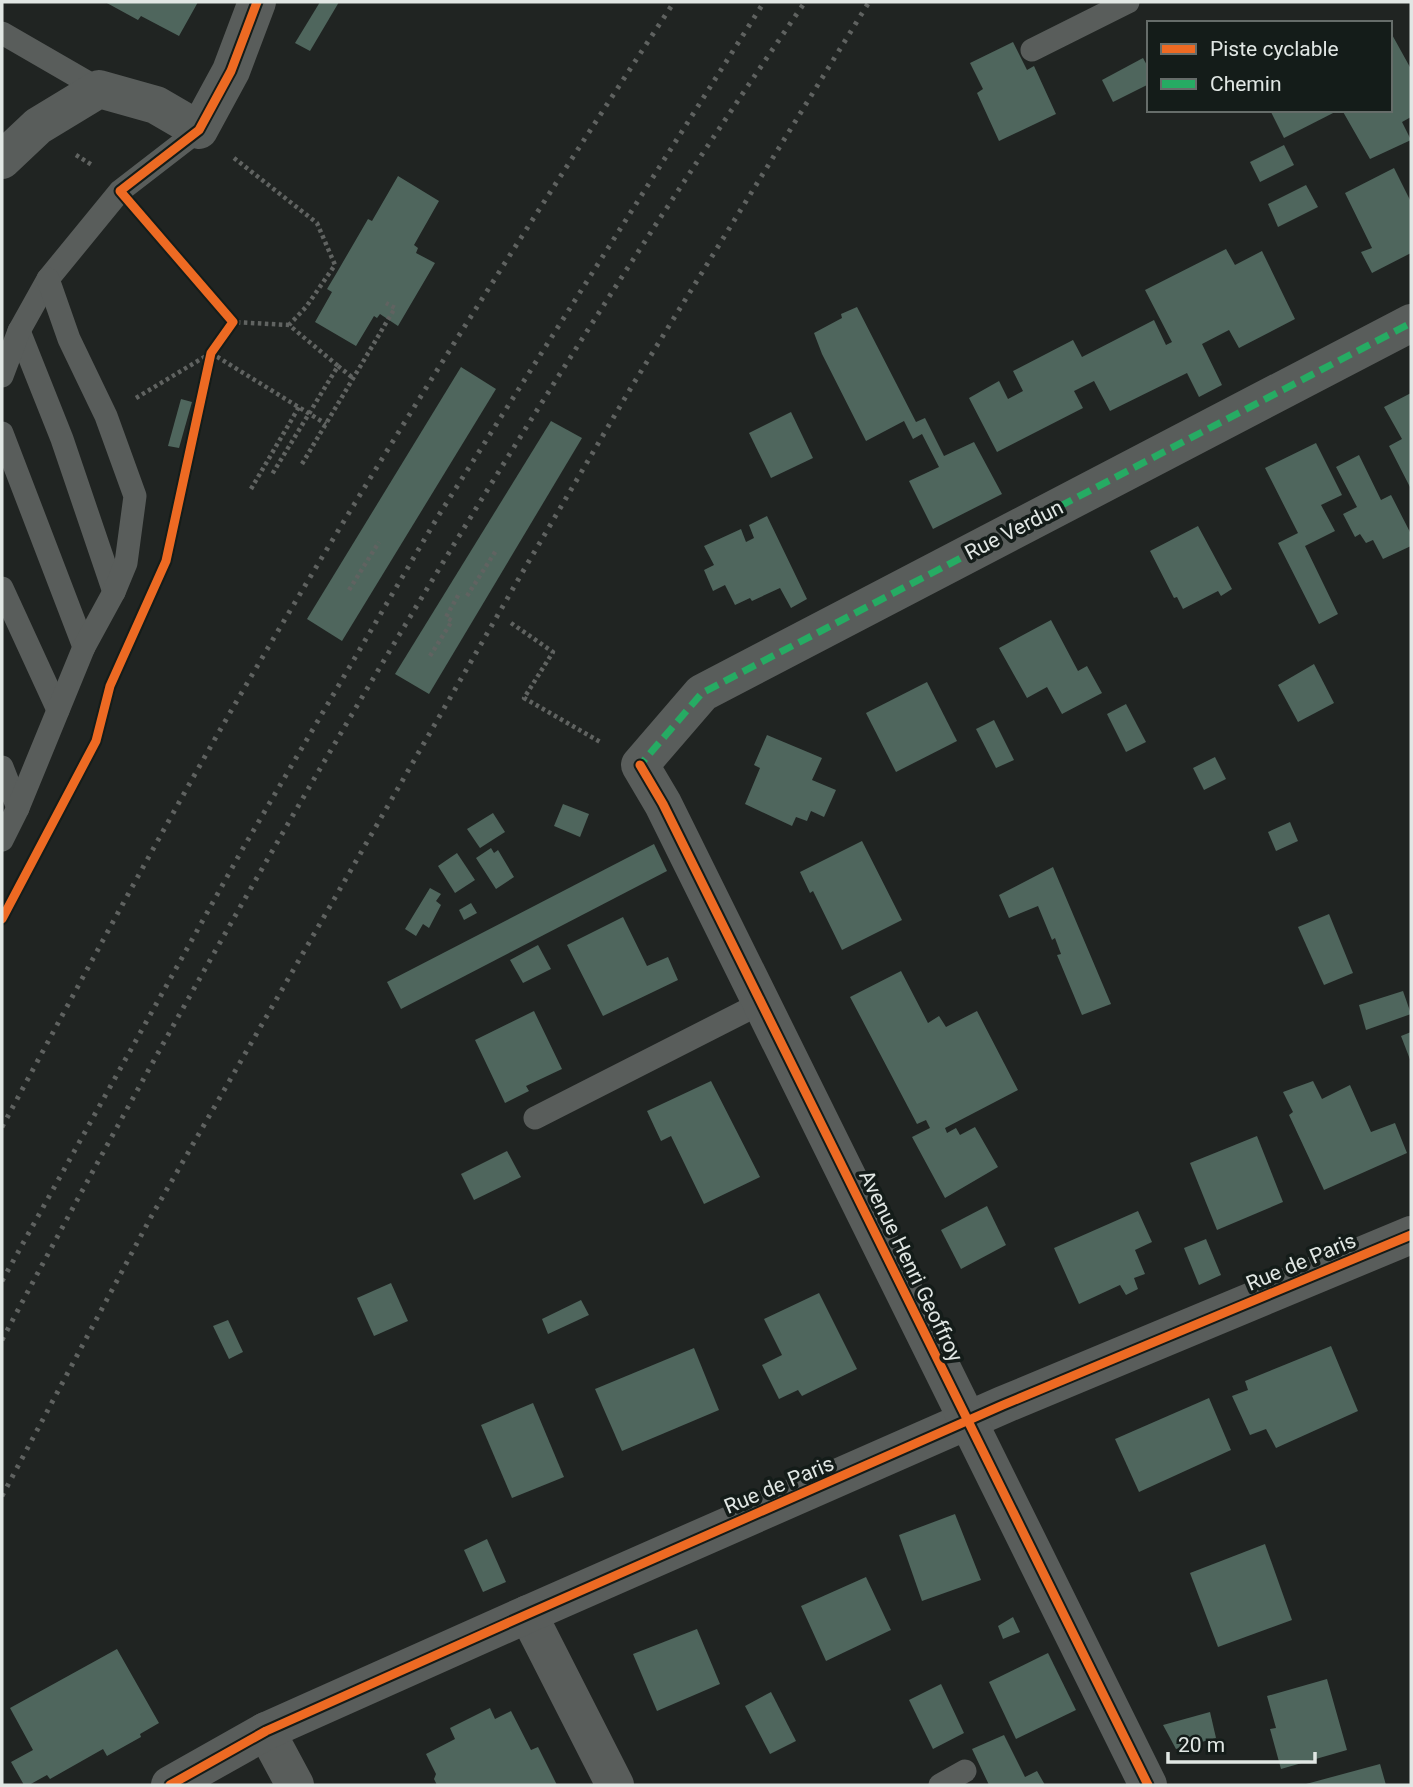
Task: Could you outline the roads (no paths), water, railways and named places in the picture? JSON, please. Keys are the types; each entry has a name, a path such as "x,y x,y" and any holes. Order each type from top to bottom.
{"street":[{"path":"2,160 38,126 99,89 156,105 199,130 231,71 257,2"},
{"name":"Rue Verdun","path":"640,765 702,693 1411,324"},
{"name":"Avenue Henri Geoffroy","path":"640,765 663,804 1148,1785"},
{"name":"Rue de Paris","path":"170,1785 266,1731 528,1614 1003,1405 1411,1235"},
{"path":"528,1614 615,1785"},
{"path":"266,1731 295,1785"}],"lane":[{"path":"1032,50 1128,2"},
{"path":"2,33 99,89"},
{"path":"2,376 19,331 48,279 120,191 199,130"},
{"path":"3,835 18,808 84,647 114,592 126,563 135,496 106,416 69,339 48,279"},
{"path":"19,331 62,439 114,592"},
{"path":"2,433 84,647"},
{"path":"2,588 58,710"},
{"path":"2,767 18,808"},
{"path":"535,1118 761,1003"},
{"path":"940,1785 965,1771"}],"railway":[{"path":"2,1127 172,814 284,621 448,354 674,2"},
{"path":"2,1281 242,850 437,518 764,2"},
{"path":"2,1340 189,998 384,660 589,328 805,2"},
{"path":"2,1496 151,1217 522,573 632,386 869,2"}]}
